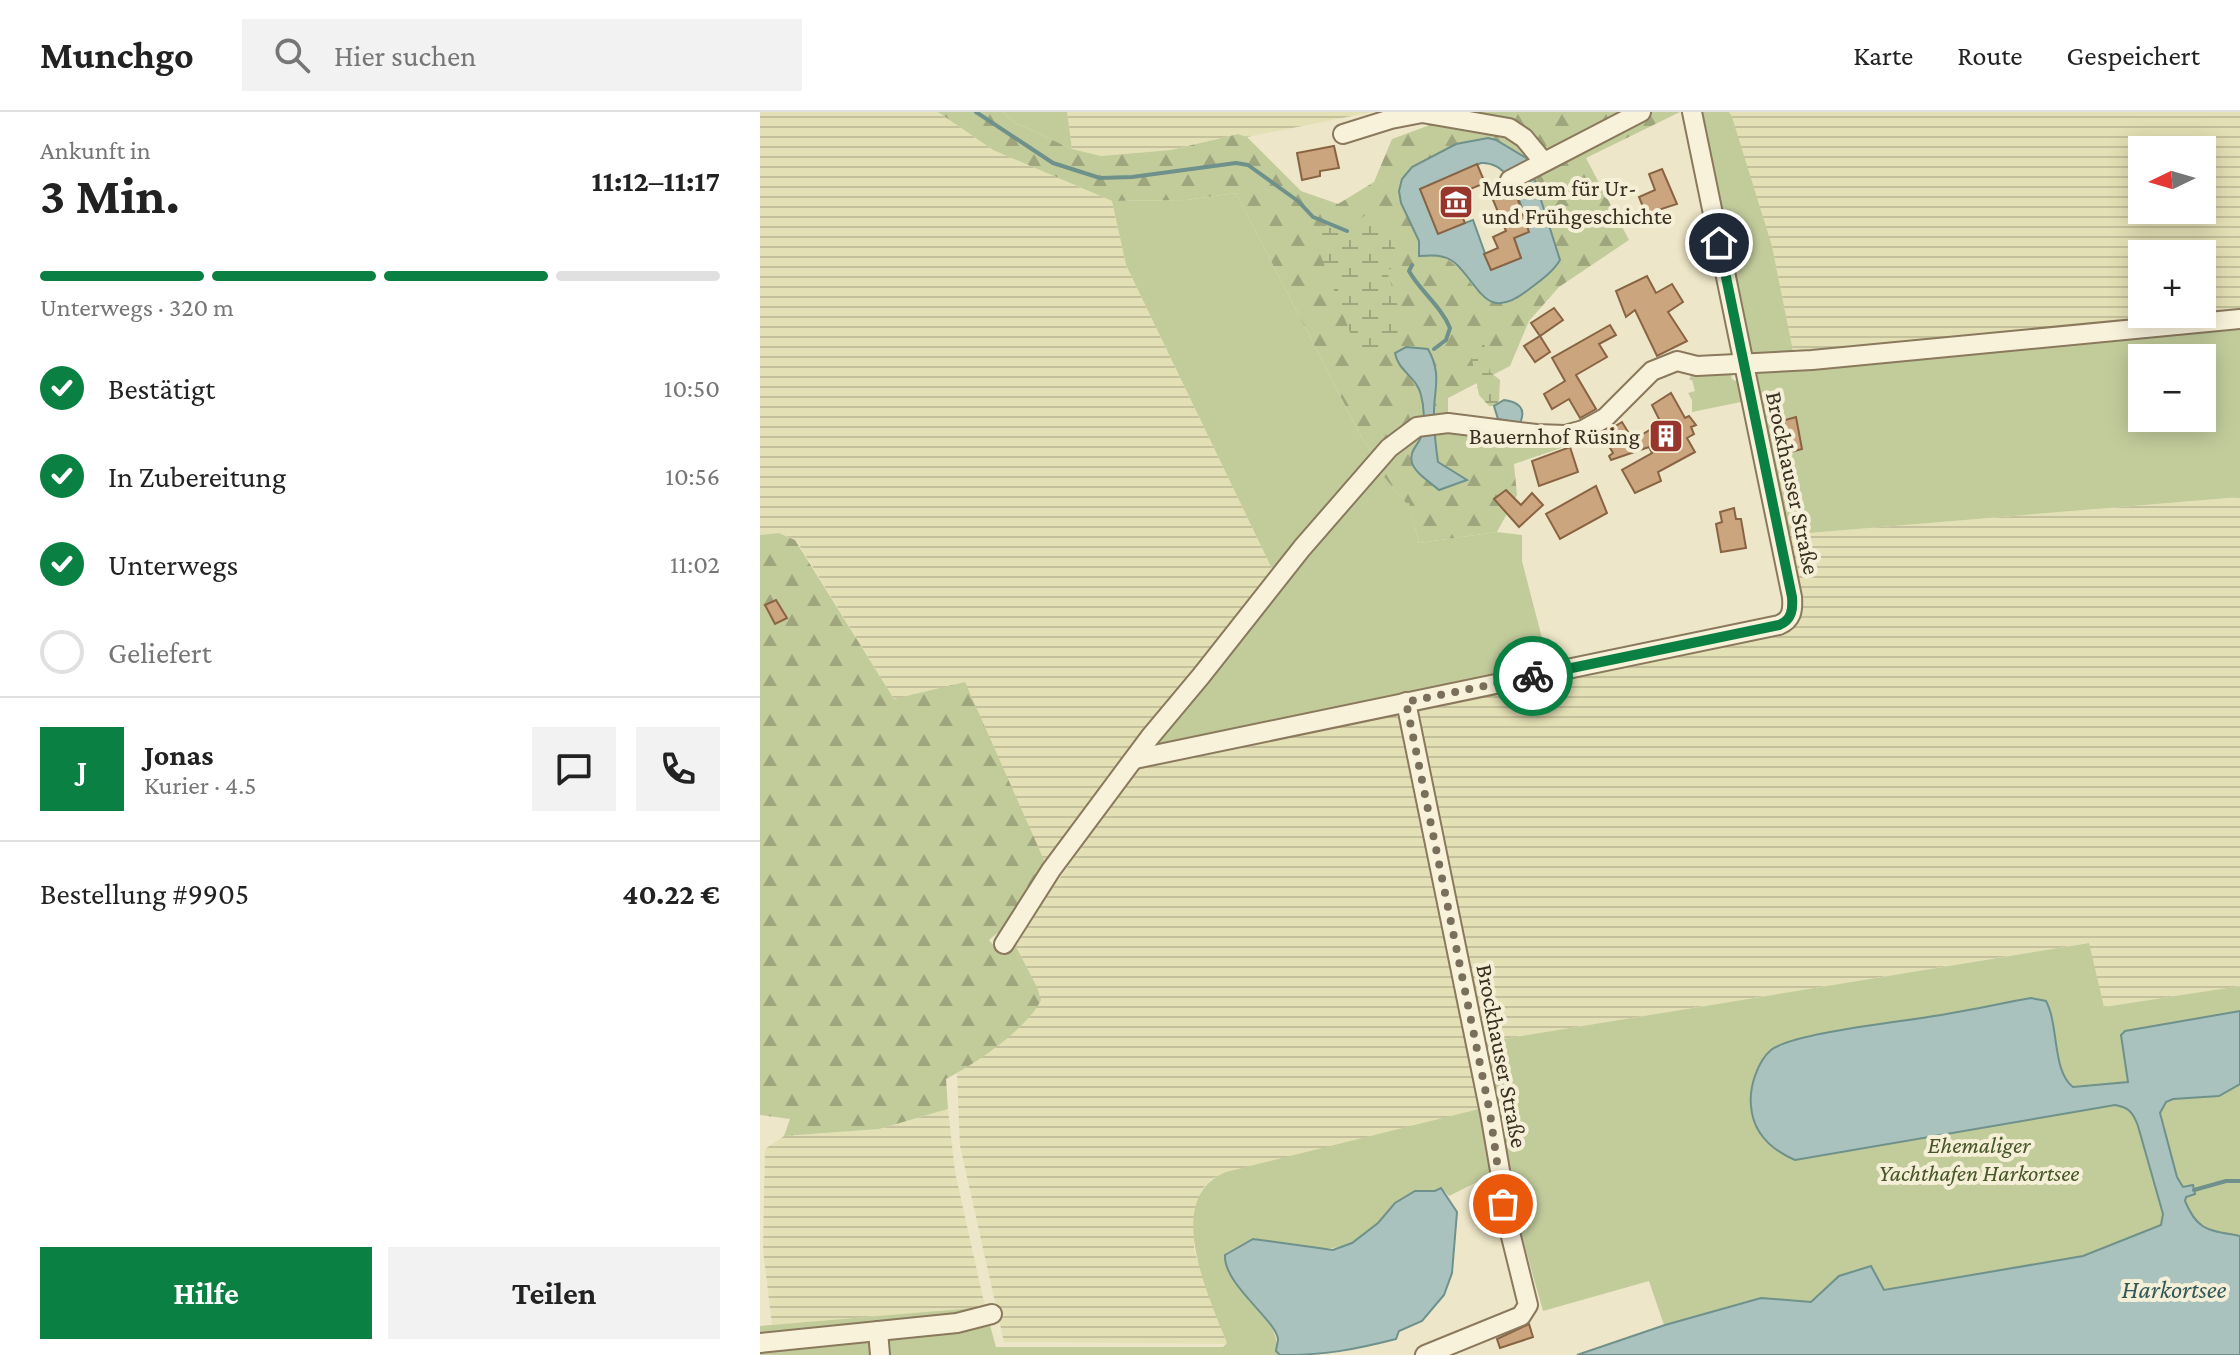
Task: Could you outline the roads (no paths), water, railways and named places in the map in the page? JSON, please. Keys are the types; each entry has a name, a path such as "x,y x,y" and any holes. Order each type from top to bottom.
{"street":[{"path":"1510,180 1641,112"},
{"name":"Brockhauser Straße","path":"1135,759 1779,625 1789,619 1793,609 1792,597 1692,112"},
{"path":"1343,134 1422,113 1509,128 1524,138 1539,164"},
{"path":"1004,944 1051,870 1302,548 1389,448 1417,427 1439,424 1565,435 1583,430 1605,418 1652,371 1677,361 1697,366 1812,360 2240,319"},
{"name":"Brockhauser Straße","path":"1406,702 1490,1113 1503,1204 1528,1305 1521,1316 1425,1355"},
{"path":"760,1343 957,1323 992,1314"},
{"path":"878,1331 880,1355"}],"water":[{"path":"1488,138 1528,159 1560,260 1533,287 1503,303 1486,298 1451,260 1419,256 1419,241 1401,203 1399,191 1402,179 1412,167 1456,144","holes":["1481,163 1499,168 1512,183 1528,229 1514,238 1521,258 1491,270 1473,220 1438,233 1420,189"]},
{"path":"1406,347 1428,349 1433,359 1438,462 1467,480 1439,490 1412,463 1412,455 1422,434 1424,414 1419,389 1400,365 1395,353"},
{"path":"1504,400 1520,407 1520,423 1498,419 1494,406"},
{"name":"Harkortsee","path":"2031,998 2046,1001 2062,1070 2073,1087 2128,1082 2121,1035 2125,1031 2240,1011 2240,1084 2219,1096 2173,1099 2166,1102 2160,1113 2177,1177 2183,1187 2193,1185 2195,1194 2186,1197 2185,1201 2195,1219 2206,1228 2240,1236 2240,1355 1577,1355 1665,1325 1761,1298 1811,1302 1839,1276 1871,1266 1884,1290 2083,1256 2161,1225 2163,1214 2138,1126 2130,1111 2120,1106 1795,1160 1771,1146 1755,1124 1751,1099 1755,1076 1766,1055 1783,1044 1824,1033"},
{"path":"1441,1188 1457,1212 1452,1273 1444,1295 1422,1321 1399,1331 1396,1339 1381,1343 1326,1353 1280,1355 1276,1351 1278,1339 1275,1331 1232,1278 1225,1255 1253,1239 1333,1250 1352,1243 1378,1223 1395,1203 1415,1191"}],"waterway":[{"path":"976,112 1053,163 1100,178 1132,177 1236,163 1248,165 1298,201 1313,217 1347,231"},
{"path":"1412,265 1409,271 1450,328 1446,340 1434,349"},
{"path":"2194,1190 2226,1181 2240,1181"}],"place":[{"name":"Museum für Ur- und Frühgeschichte","path":"1456,202"},
{"name":"Bauernhof Rüsing","path":"1666,436"}],"park label":[{"name":"Ehemaliger Yachthafen Harkortsee","path":"1979,1159"}]}
